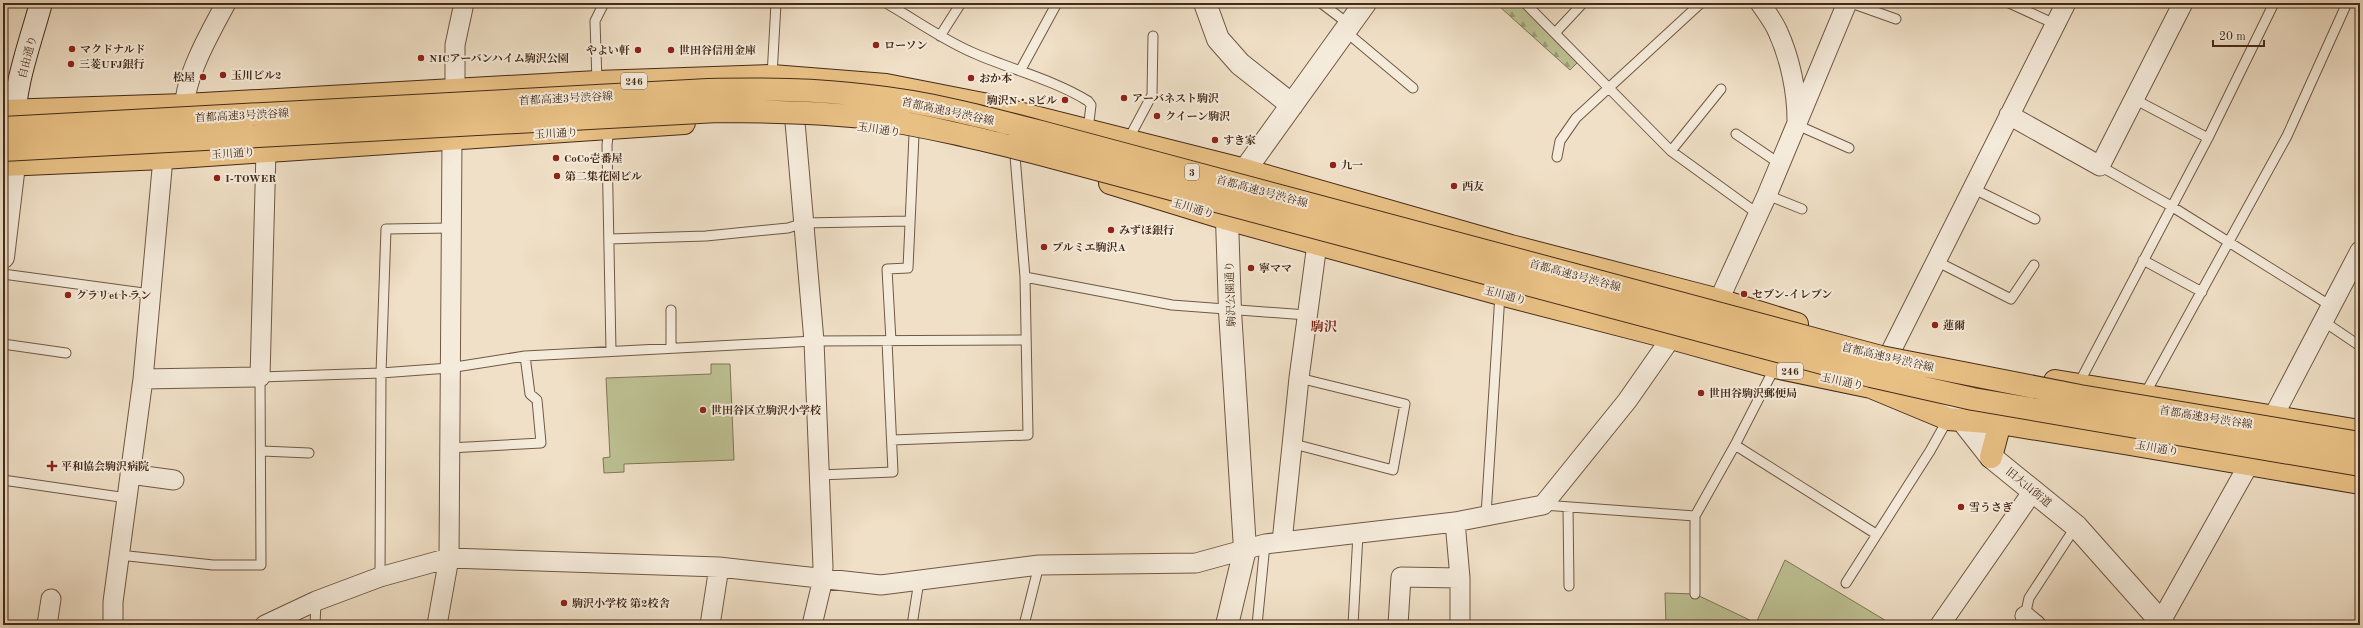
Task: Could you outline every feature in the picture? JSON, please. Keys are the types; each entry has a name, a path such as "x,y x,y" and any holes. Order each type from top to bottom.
{"highway":[{"name":"246","path":"7,117 185,105 597,82 772,76 886,85 983,104 1245,170 1511,246 1719,300 1890,353 2078,385 2145,394 2360,431"},
{"name":"首都高速3号渋谷線","path":"7,117 708,90 761,89 870,96 928,105 1034,130 1881,357 2080,396 2360,443"},
{"name":"首都高速3号渋谷線","path":"7,160 718,111 823,113 872,118 924,126 1033,152 1871,376 1973,399 2360,465"},
{"name":"玉川通り","path":"7,160 163,158 609,130 699,122 749,120 840,124 914,135 1015,156 1227,219 1500,294 1671,338 1775,368 1871,387 1955,419 2000,423 2360,483"},
{"path":"1991,457 2000,423"}],"street":[{"name":"自由通り","path":"3,257 7,160 7,117 41,3"},
{"path":"185,105 188,85 208,35 226,3"},
{"path":"455,91 455,45 464,3"},
{"path":"1205,3 1218,39 1240,64 1292,105"},
{"name":"駒沢公園通り","path":"1227,625 1264,545 1230,311 1227,219 1245,170 1365,3"},
{"path":"1760,3 1778,31 1797,104 1797,125"},
{"path":"1719,300 1767,195 1847,3"},
{"path":"1890,353 2066,3"},
{"path":"2009,115 2100,166 2183,3"},
{"path":"796,122 814,341 823,579 812,625"},
{"path":"437,625 450,558 449,368 452,139"},
{"path":"143,379 260,377 266,151"},
{"path":"113,625 113,602 143,379 163,158"},
{"path":"1264,545 1294,444 1299,378 1317,244"},
{"path":"2273,417 2327,313 2358,260"},
{"path":"265,625 316,600 380,578 450,558 719,567 881,584 919,581 1040,565 1196,563 1264,545 1455,522 1543,505 1627,401 1671,338"},
{"name":"旧大山街道","path":"1890,353 1991,457 2076,526 2163,624"},
{"path":"2163,624 2249,464"},
{"path":"130,474 174,480"},
{"path":"1940,625 2033,491"},
{"path":"1455,522 1460,578 1460,625"},
{"path":"710,625 719,567"},
{"path":"1398,625 1401,577 1460,578"},
{"path":"47,625 50,599"}],"lane":[{"path":"597,82 595,21 604,3"},
{"path":"772,76 776,3"},
{"path":"886,3 940,36 974,54 1052,84 1088,101 1091,106 1088,130"},
{"path":"940,36 961,3"},
{"path":"1020,71 1057,3"},
{"path":"1320,3 1413,88"},
{"path":"1526,3 1672,151 1758,214"},
{"path":"1555,33 1583,3"},
{"path":"1557,157 1560,141 1576,118 1701,3"},
{"path":"1851,3 1896,19"},
{"path":"2008,3 2055,24"},
{"path":"2078,385 2208,138 2274,3"},
{"path":"2145,394 2287,136 2347,3"},
{"path":"1128,140 1152,95 1153,36"},
{"path":"1672,151 1721,89"},
{"path":"2134,99 2208,138"},
{"path":"1797,125 1849,148"},
{"path":"609,130 607,146 611,351"},
{"path":"1736,134 1780,164"},
{"path":"819,475 893,472 887,269 908,268 914,135"},
{"path":"892,440 1028,435 1024,277 1015,156"},
{"path":"2100,166 2171,206 2230,242 2327,313 2360,346"},
{"path":"1972,188 2035,219"},
{"path":"1767,195 1802,209"},
{"path":"609,239 706,236 788,228 804,223 910,221"},
{"path":"380,578 381,373 386,229 451,228"},
{"path":"2143,260 2202,292"},
{"path":"1936,261 2011,299 2034,265"},
{"path":"3,274 151,294"},
{"path":"1024,277 1172,305 1230,311 1307,315"},
{"path":"1486,515 1500,294"},
{"path":"671,310 671,348"},
{"path":"119,555 213,565 261,565 262,451 260,377 381,373 449,368 525,356 814,341 1026,340"},
{"path":"3,344 66,353"},
{"path":"449,448 541,443 537,400 530,394 525,356"},
{"path":"1695,594 1695,516 1735,445 1775,368"},
{"path":"1294,444 1393,470 1405,404 1299,378"},
{"path":"1846,583 1930,451 1955,419"},
{"path":"1735,445 1876,534"},
{"path":"262,451 309,453"},
{"path":"3,480 128,498"},
{"path":"1543,505 1695,516"},
{"path":"1568,507 1570,586"},
{"path":"2030,620 2029,598 2076,526"},
{"path":"1353,625 1358,534"},
{"path":"1257,625 1264,545"},
{"path":"1024,625 1040,565"},
{"path":"912,625 919,581"},
{"path":"315,625 316,600"}],"green space":[{"path":"1503,3 1518,3 1577,63 1570,70 1500,7"},
{"path":"711,364 730,364 734,460 624,464 624,472 604,473 603,458 610,457 606,378 711,374"},
{"path":"1785,560 1893,625 1666,625 1665,593 1695,594 1756,623"}],"place":[{"name":"ローソン","path":"876,45"},
{"name":"マクドナルド","path":"72,49"},
{"name":"やよい軒","path":"638,50"},
{"name":"世田谷信用金庫","path":"671,50"},
{"name":"NICアーバンハイム駒沢公園","path":"421,58"},
{"name":"三菱UFJ銀行","path":"71,64"},
{"name":"玉川ビル2","path":"223,75"},
{"name":"松屋","path":"203,77"},
{"name":"おか本","path":"971,78"},
{"name":"アーバネスト駒沢","path":"1124,98"},
{"name":"駒沢N・Sビル","path":"1065,100"},
{"name":"クイーン駒沢","path":"1157,116"},
{"name":"すき家","path":"1215,140"},
{"name":"CoCo壱番屋","path":"556,158"},
{"name":"九一","path":"1333,165"},
{"name":"第二集花園ビル","path":"557,176"},
{"name":"I-TOWER","path":"217,178"},
{"name":"西友","path":"1454,186"},
{"name":"みずほ銀行","path":"1111,230"},
{"name":"プルミエ駒沢A","path":"1044,247"},
{"name":"寧ママ","path":"1251,268"},
{"name":"セブン-イレブン","path":"1744,294"},
{"name":"クラリetトラン","path":"68,295"},
{"name":"蓮爾","path":"1935,325"},
{"name":"世田谷駒沢郵便局","path":"1701,393"},
{"name":"世田谷区立駒沢小学校","path":"703,410"},
{"name":"平和協会駒沢病院","path":"52,466"},
{"name":"雪うさぎ","path":"1961,507"},
{"name":"駒沢小学校 第2校舎","path":"564,603"}],"district":[{"name":"駒沢","path":"1324,326"}]}
